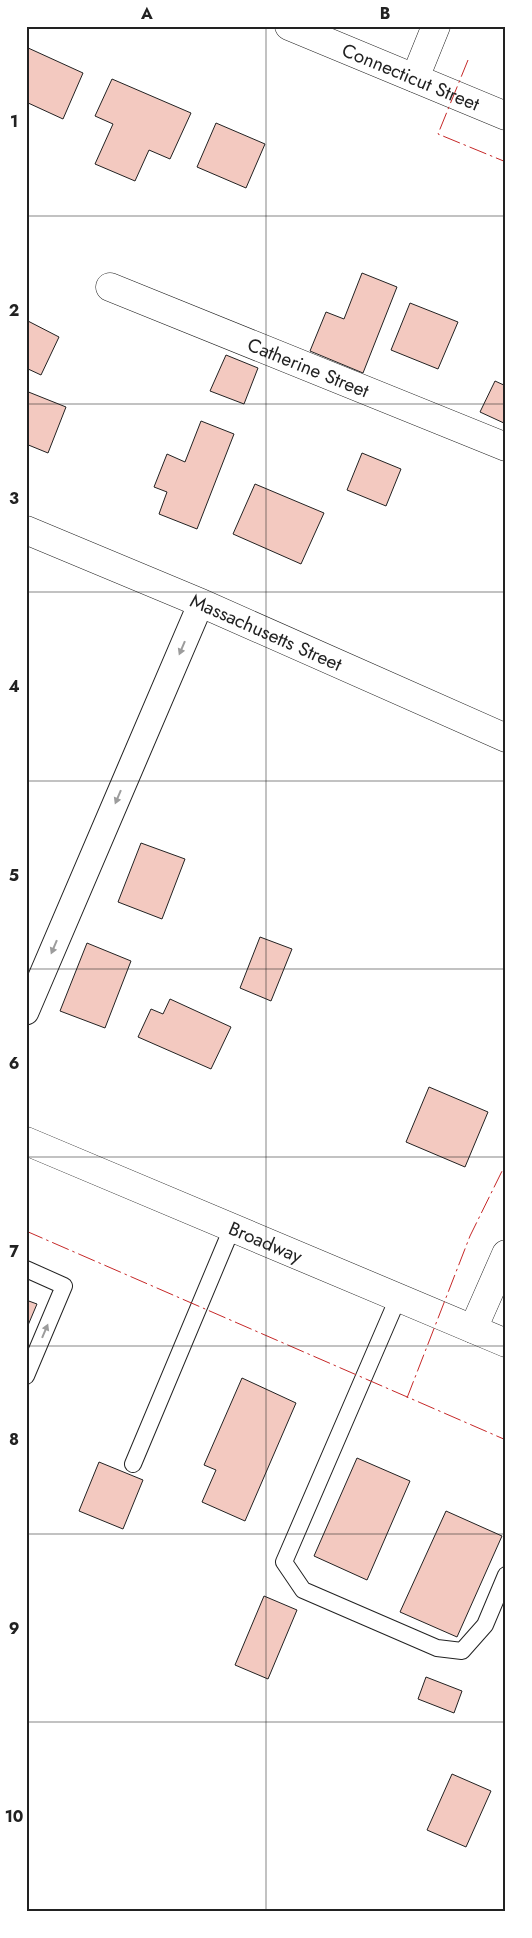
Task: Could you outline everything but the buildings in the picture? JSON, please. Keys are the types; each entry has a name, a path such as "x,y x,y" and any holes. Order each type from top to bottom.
{"street":[{"name":"Connecticut Street","path":"289,26 506,116"},
{"path":"414,78 436,26"},
{"name":"Catherine Street","path":"110,287 506,447"},
{"name":"Massachusetts Street","path":"26,530 201,603 506,738"},
{"path":"26,1012 201,603"},
{"name":"Broadway","path":"26,1141 506,1343"},
{"path":"473,1329 506,1254"}],"lane":[{"path":"133,1464 232,1228"},
{"path":"26,1269 64,1286 26,1376"},
{"path":"398,1298 284,1562 303,1590 437,1648 462,1651 485,1625 506,1575"}],"power":[{"path":"468,60 438,134 506,162"},
{"path":"407,1398 470,1236 506,1163"},
{"path":"26,1231 506,1440"}]}
